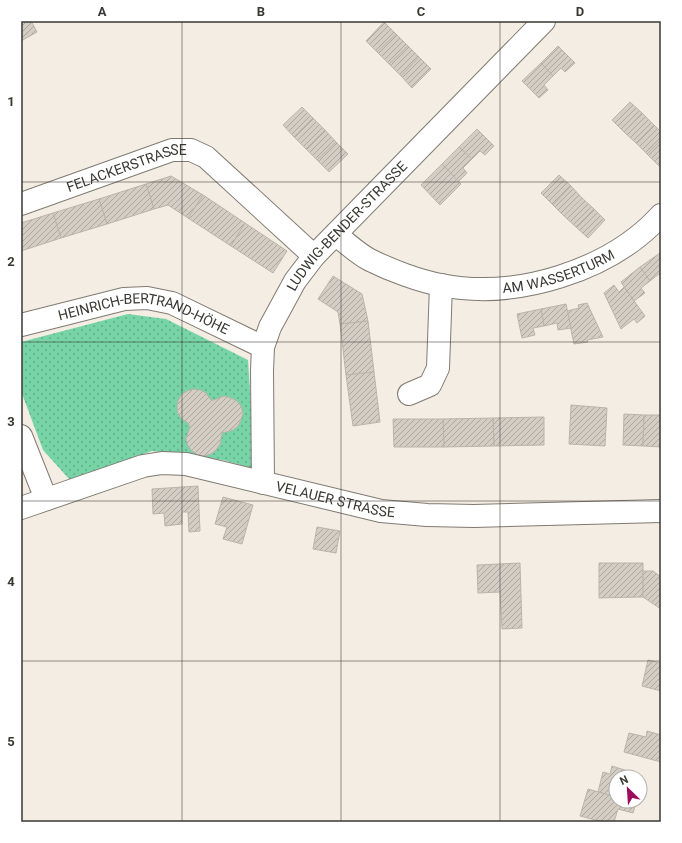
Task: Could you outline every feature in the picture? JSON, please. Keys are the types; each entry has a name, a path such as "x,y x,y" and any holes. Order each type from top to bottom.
{"street":[{"name":"LUDWIG-BENDER-STRASSE","path":"263,483 263,348 270,327 295,281 314,256 544,21"},
{"name":"FELACKERSTRASSE","path":"21,204 172,150 190,150 206,157 314,256"},
{"name":"AM WASSERTURM","path":"336,234 368,259 395,271 441,285 477,289 509,288 549,280 583,269 616,251 640,235 661,215"},
{"path":"409,394 430,385 438,368 441,285"},
{"name":"HEINRICH-BERTRAND-HÖHE","path":"21,325 124,299 147,298 172,303 263,348"},
{"path":"21,436 46,498"},
{"name":"VELAUER STRASSE","path":"21,508 46,498 143,466 162,463 186,464 381,511 427,515 474,516 661,511"}],"green space":[{"path":"128,314 166,319 248,360 255,469 223,460 152,451 70,480 43,450 21,391 21,342"}],"building":[{"path":"21,21 31,21 37,32 21,41"},
{"path":"384,22 396,34 377,52 366,41"},
{"path":"396,34 408,46 389,64 377,52"},
{"path":"408,46 419,57 401,76 389,64"},
{"path":"558,46 575,63 565,72 561,68 553,76 541,63"},
{"path":"419,57 431,69 412,88 401,76"},
{"path":"541,63 553,76 544,85 548,90 539,98 522,81"},
{"path":"630,102 642,113 624,132 612,120"},
{"path":"302,107 313,118 294,137 283,125"},
{"path":"642,113 654,125 636,143 624,132"},
{"path":"313,118 325,130 306,149 294,137"},
{"path":"654,125 661,132 661,140 647,154 636,143"},
{"path":"477,129 494,146 485,155 480,151 472,159 459,147"},
{"path":"325,130 336,142 317,160 306,149"},
{"path":"661,140 661,164 659,166 647,154"},
{"path":"336,142 348,154 329,172 317,160"},
{"path":"459,147 472,159 463,168 467,173 458,182 442,164"},
{"path":"442,164 461,184 440,205 421,185"},
{"path":"559,175 571,186 553,205 541,193"},
{"path":"171,176 203,195 188,218 168,205 154,209 146,184"},
{"path":"146,184 154,209 107,224 99,199"},
{"path":"571,186 582,198 564,216 553,205"},
{"path":"203,195 245,223 231,246 188,218"},
{"path":"582,198 594,209 576,227 564,216"},
{"path":"99,199 107,224 61,238 53,213"},
{"path":"594,209 605,220 588,238 576,227"},
{"path":"53,213 61,238 21,251 21,223"},
{"path":"245,223 287,251 273,273 231,246"},
{"path":"660,253 661,277 659,274 650,281 640,267"},
{"path":"640,267 650,281 641,288 645,293 634,301 621,282"},
{"path":"333,276 362,294 368,321 340,324 338,312 318,299"},
{"path":"614,285 619,292 624,287 645,316 637,323 634,319 621,329 604,293"},
{"path":"587,303 603,337 587,340 588,342 574,344 567,311 579,308 578,305"},
{"path":"566,304 571,328 558,330 557,323 544,326 541,309"},
{"path":"541,309 544,326 533,328 535,335 522,338 517,314"},
{"path":"368,321 374,372 346,375 340,324"},
{"path":"374,372 380,422 353,426 346,375"},
{"path":"193,389 206,393 211,400 224,396 231,398 237,401 241,406 243,413 238,426 233,430 222,433 220,444 216,450 211,454 204,456 198,455 188,446 186,439 190,427 188,423 178,414 177,407 181,395"},
{"path":"571,405 607,408 605,446 569,444"},
{"path":"624,414 644,415 643,446 623,445"},
{"path":"644,415 661,415 661,447 643,446"},
{"path":"544,417 544,445 494,446 493,418"},
{"path":"493,418 494,446 444,447 443,419"},
{"path":"393,419 443,419 444,447 394,447"},
{"path":"198,486 200,531 189,532 188,512 182,512 182,524 165,526 164,513 153,514 152,489"},
{"path":"223,497 253,505 242,544 223,539 227,527 215,524"},
{"path":"317,527 340,531 336,553 313,549"},
{"path":"520,563 522,628 502,629 500,592 478,593 477,565"},
{"path":"599,563 643,563 643,597 599,598"},
{"path":"643,571 653,571 661,577 661,609 643,597"},
{"path":"648,660 661,663 661,691 642,686"},
{"path":"647,731 661,735 661,762 624,752 629,733 646,737"},
{"path":"612,766 621,769 611,769"},
{"path":"603,772 608,773 608,795 598,792"},
{"path":"588,789 608,795 608,809 618,809 614,822 603,822 580,816"},
{"path":"618,809 634,809 633,813"}]}
